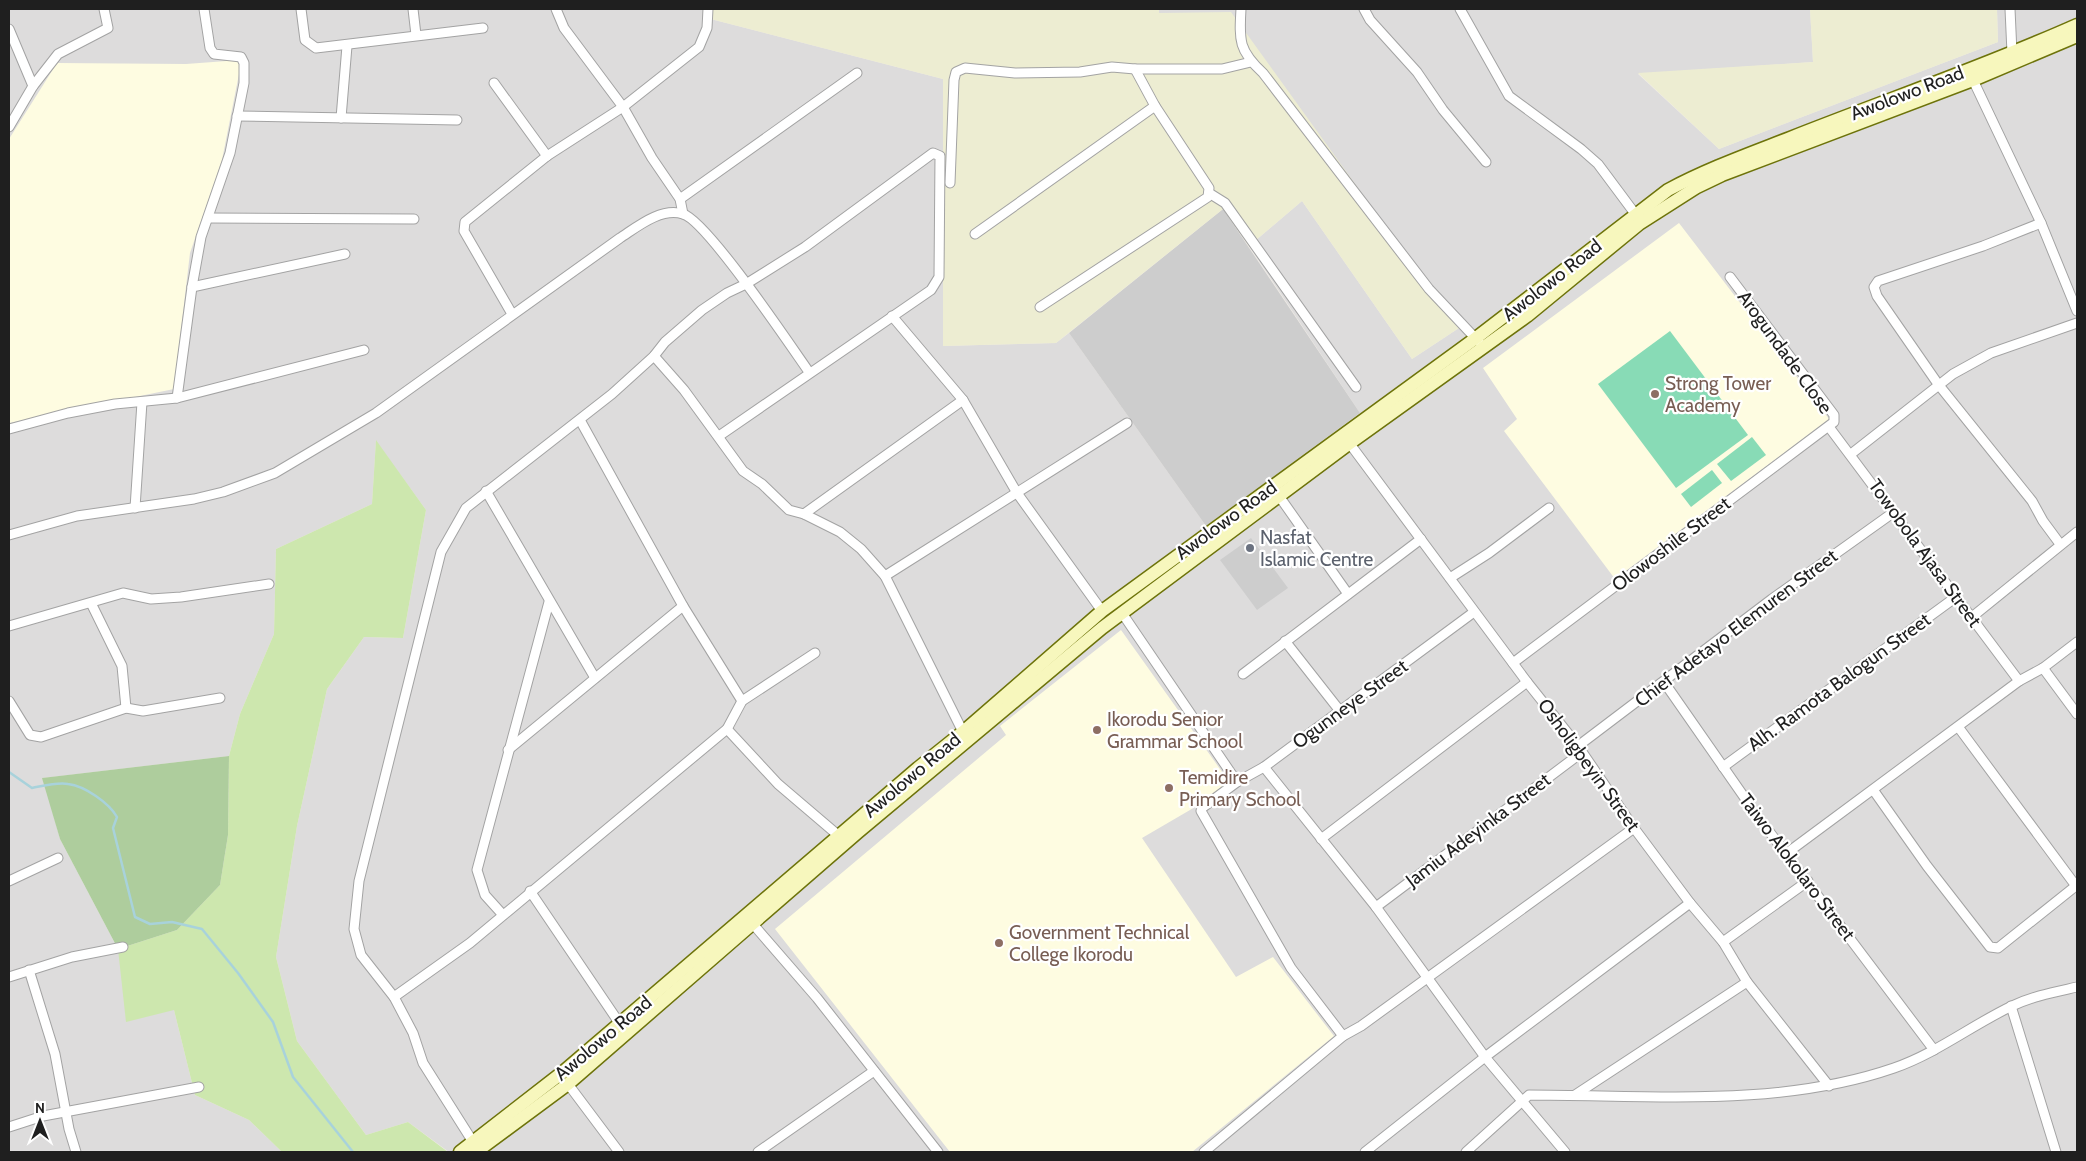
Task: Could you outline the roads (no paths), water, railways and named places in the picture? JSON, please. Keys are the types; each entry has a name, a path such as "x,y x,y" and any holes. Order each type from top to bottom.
{"main road":[{"name":"Awolowo Road","path":"460,1152 476,1150 568,1084 939,759 964,732 1102,611 1479,343 1668,190 1692,177 2012,53 2077,25"},
{"name":"Awolowo Road","path":"1479,343 1527,316 1639,224 1697,187 1893,109 1973,80 2077,36"},
{"name":"Awolowo Road","path":"476,1150 563,1072 839,836 1122,613 1279,496 1346,439"}],"street":[{"path":"9,128 33,86 58,54 108,28 104,9"},
{"path":"177,398 192,287 201,237 230,153 244,83 244,63 241,57 214,54 210,48 204,9"},
{"path":"301,9 302,31 305,40 316,48 347,46 416,35 483,28"},
{"path":"413,9 416,35"},
{"path":"556,9 564,28 623,107 652,158 680,198 683,214"},
{"path":"512,314 463,227 467,218 548,156 623,107 699,47 707,28 708,9"},
{"path":"1241,9 1241,39 1244,53 1263,73 1429,289 1479,343"},
{"path":"1364,9 1370,20 1417,72 1443,110 1486,162"},
{"path":"1460,9 1509,96 1517,104 1581,149 1598,164 1636,215"},
{"path":"2010,9 2012,53"},
{"path":"9,29 33,86"},
{"path":"342,118 347,46"},
{"path":"950,183 954,80 956,72 965,68 1015,73 1080,72 1112,67 1135,69 1222,69 1251,62"},
{"path":"1135,69 1155,106 1209,193 1225,203 1356,387"},
{"path":"680,198 857,73"},
{"path":"1973,80 2040,222 2077,311"},
{"path":"494,83 548,156"},
{"path":"976,234 1155,106"},
{"path":"237,116 457,120"},
{"path":"476,1150 423,1063 413,1032 394,998 361,955 356,942 354,916 359,881 441,552 466,508 580,420 654,356 665,342 702,310 805,247 933,153 940,156 940,277 932,290 809,372 719,436"},
{"path":"1040,307 1208,197 1209,193"},
{"path":"9,535 77,516 194,499 256,481 282,469 376,413 512,314 639,226 665,214 683,214 697,221 746,284 809,372"},
{"path":"208,218 414,219"},
{"path":"2040,222 1983,246 1878,281 1874,288 1877,296 1938,384 2016,480 2060,544"},
{"path":"192,287 345,254"},
{"name":"Arogundade Close","path":"1730,277 1834,415 1834,422 1829,427"},
{"path":"892,316 963,400 1017,494 1102,611"},
{"path":"1851,454 1938,384 1991,352 2077,323"},
{"path":"9,428 68,413 177,398 364,350"},
{"path":"654,356 684,390 743,471 767,488 789,510 804,514 840,532 861,549 885,576 964,732"},
{"path":"804,514 963,400"},
{"path":"135,508 142,402"},
{"path":"580,420 683,606 742,701"},
{"path":"885,576 1127,424"},
{"name":"Towobola Ajasa Street","path":"1829,427 2019,681"},
{"name":"Olowoshile Street","path":"1513,663 1829,427"},
{"name":"Osholigbeyin Street","path":"1346,439 1474,612 1580,749 1634,828 1690,903 1723,942 1747,982 1829,1086"},
{"path":"486,491 595,678"},
{"path":"1279,496 1348,594"},
{"path":"1450,578 1489,553 1549,508"},
{"name":"Chief Adetayo Elemuren Street","path":"1580,749 1772,600 1894,512"},
{"path":"1972,617 2077,532"},
{"path":"1243,674 1421,539"},
{"path":"9,626 124,593 151,599 181,597 269,584"},
{"name":"Alh. Ramota Balogun Street","path":"1723,767 1956,597"},
{"path":"503,915 485,895 477,870 549,602"},
{"path":"91,603 122,666 126,708"},
{"path":"508,750 683,606"},
{"name":"Ogunneye Street","path":"1343,1036 1291,968 1201,811 1202,808 1237,782 1264,767 1474,612"},
{"path":"1122,613 1237,782"},
{"path":"1286,641 1340,711"},
{"path":"1788,853 1959,728 2019,681 2043,668 2077,642"},
{"path":"394,998 470,943 530,891 727,729 742,701 815,653"},
{"path":"2043,668 2077,714"},
{"path":"1320,839 1527,682"},
{"name":"Taiwo Alokolaro Street","path":"1664,682 1723,767 1934,1050"},
{"path":"9,701 30,735 41,737 126,708 143,711 220,698"},
{"path":"1874,791 1927,866 1990,947 1998,948 2077,885 1959,728"},
{"path":"727,729 778,784 839,836"},
{"name":"Jamiu Adeyinka Street","path":"1376,907 1580,749"},
{"path":"1264,767 1376,907 1485,1057 1565,1152"},
{"path":"1204,1152 1343,1036 1361,1026 1634,828"},
{"path":"9,881 58,858"},
{"path":"1723,942 1808,881"},
{"path":"530,891 620,1024"},
{"path":"1365,1152 1485,1057 1690,903"},
{"path":"752,923 817,998 938,1152"},
{"path":"9,977 72,957 123,947"},
{"path":"29,970 55,1054 76,1152"},
{"path":"1575,1095 1747,982"},
{"path":"1466,1152 1529,1095 1667,1098 1782,1092 1829,1086 1896,1068 1934,1050 2011,1006 2037,995 2077,987"},
{"path":"2011,1006 2056,1152"},
{"path":"758,1152 874,1071"},
{"path":"568,1084 619,1152"},
{"path":"9,1127 66,1111 200,1087"}],"waterway":[{"path":"9,772 32,788 50,784 75,785 96,796 108,806 117,817 113,828 135,917 150,924 172,922 202,929 238,973 273,1022 293,1077 353,1152"}],"place":[{"name":"Strong Tower Academy","path":"1655,394"},
{"name":"Nasfat Islamic Centre","path":"1250,548"},
{"name":"Ikorodu Senior Grammar School","path":"1097,730"},
{"name":"Temidire Primary School","path":"1169,788"},
{"name":"Government Technical College Ikorodu","path":"999,943"}]}
